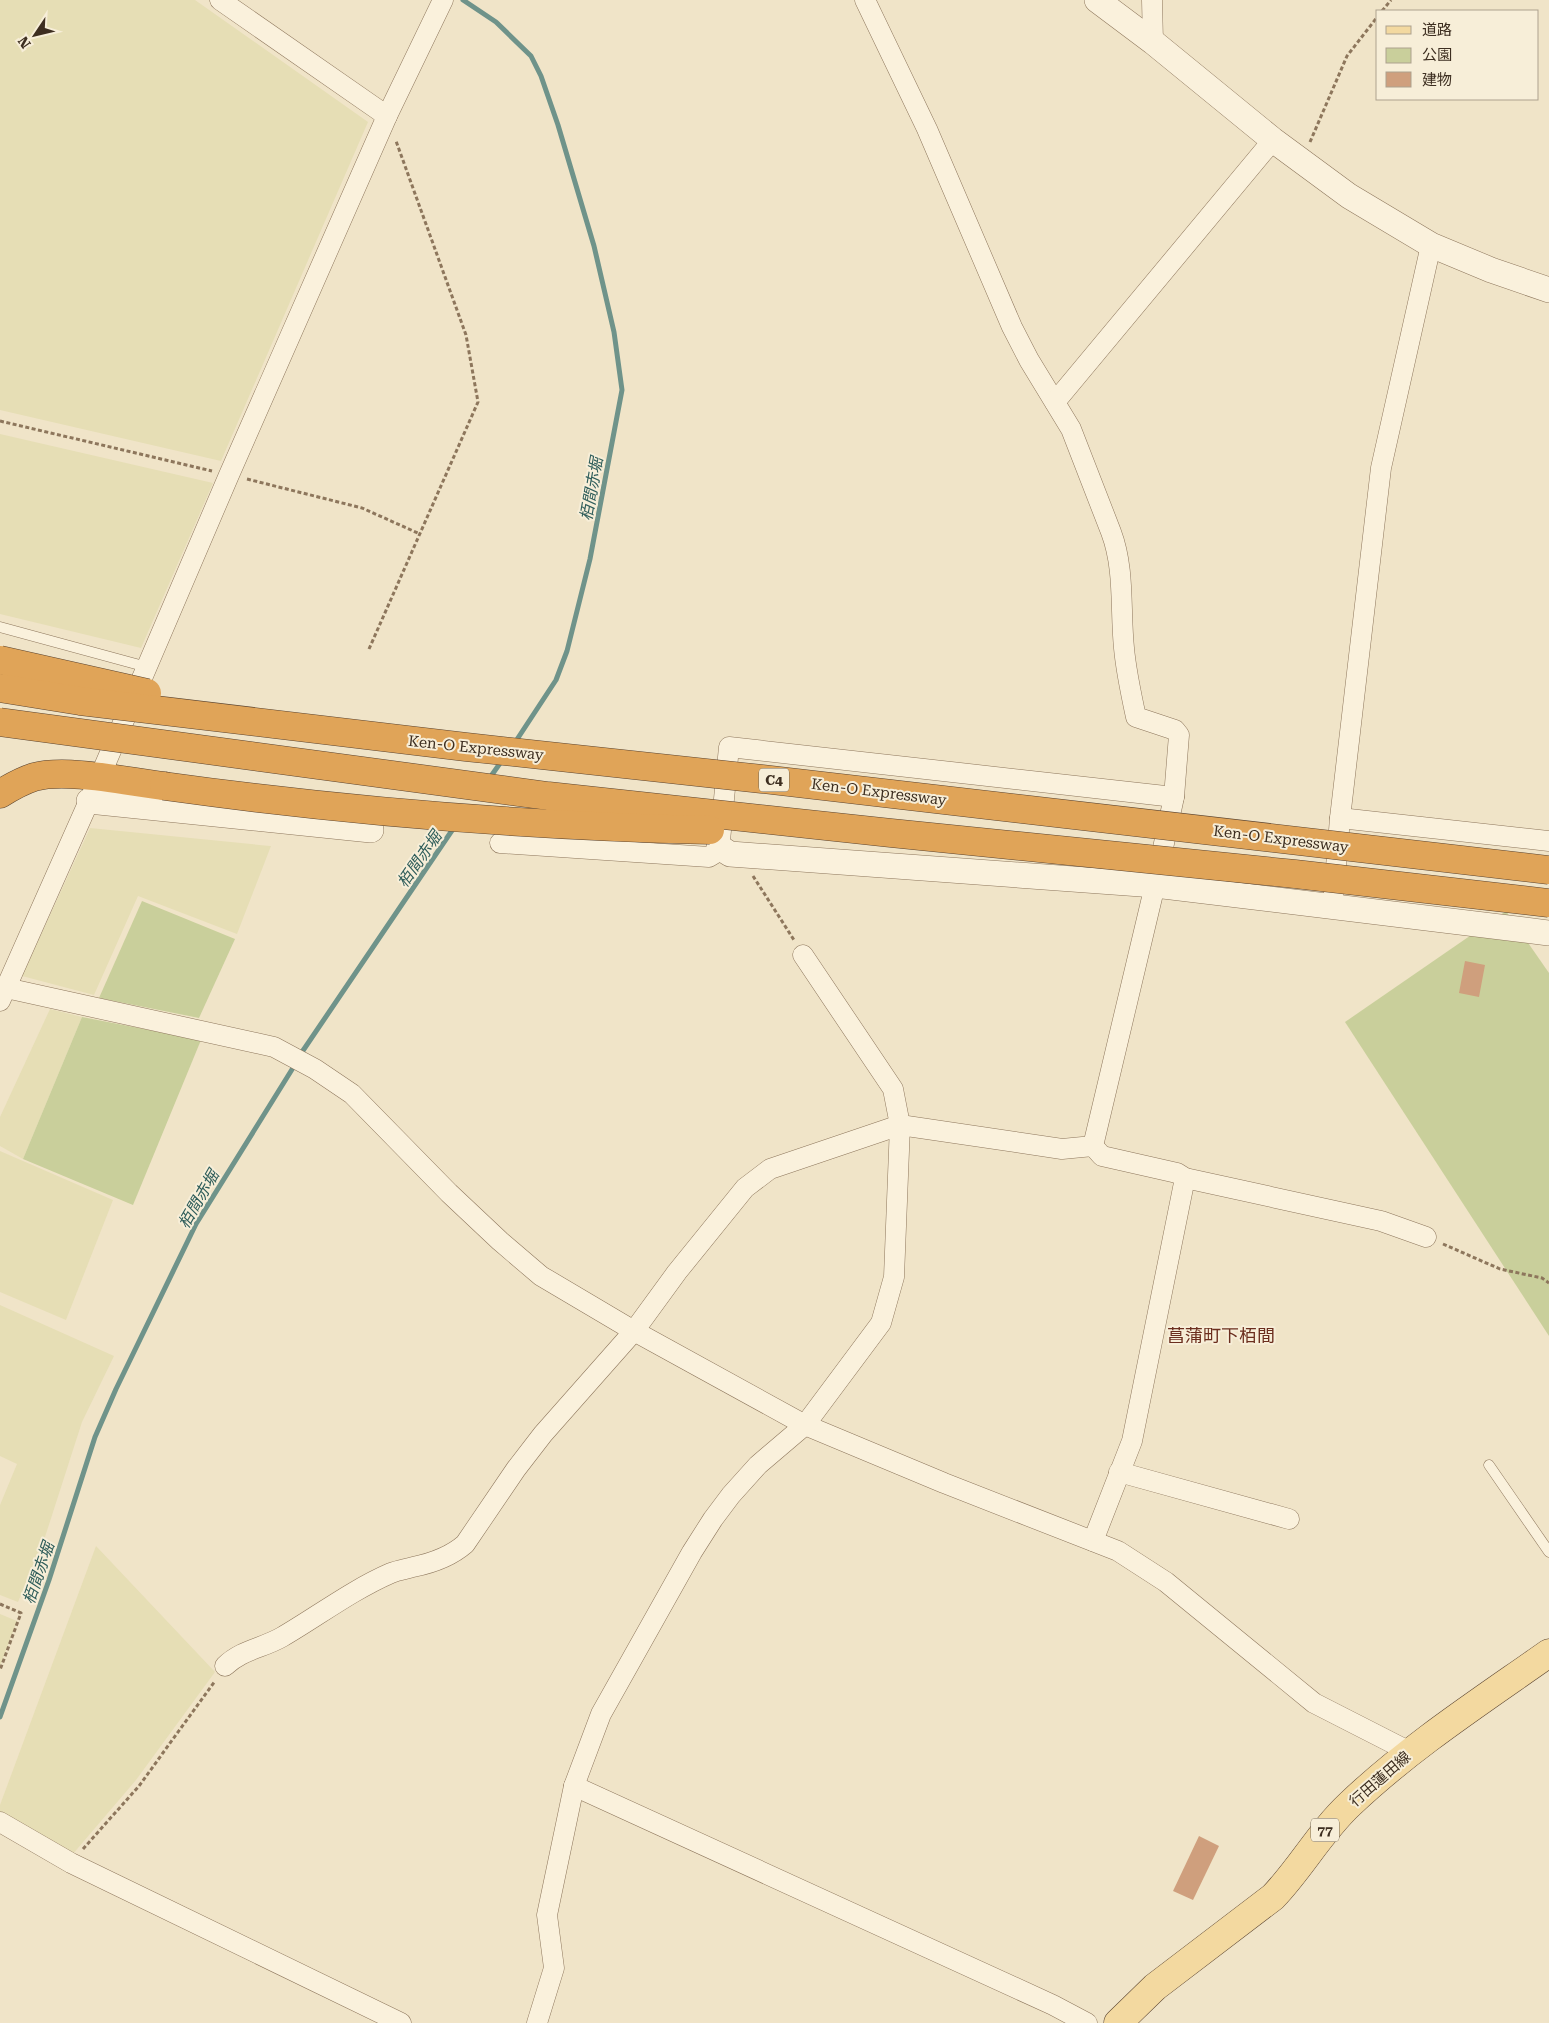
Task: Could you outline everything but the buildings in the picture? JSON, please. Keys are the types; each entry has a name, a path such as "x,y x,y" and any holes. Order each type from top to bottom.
{"highway":[{"path":"0,660 166,697 363,726 466,747"},
{"name":"Ken-O Expressway","path":"0,688 80,700 466,747 762,779 1549,870"},
{"path":"0,722 548,796 1296,874 1549,903"},
{"path":"0,794 14,785 35,777 64,773 248,798 506,821 628,827 891,833"}],"main road":[{"name":"行田蓮田線","path":"1118,2023 1155,1987 1273,1897 1289,1880 1324,1832 1348,1806 1410,1752 1549,1653"}],"street":[{"path":"220,0 387,116"},
{"path":"865,0 927,128 1012,327 1029,360 1071,429 1117,548 1122,594 1124,650 1136,717 1175,730 1179,735 1174,797 1093,1146"},
{"path":"1097,0 1153,42 1273,140 1349,196 1431,245 1491,270 1549,290"},
{"path":"1152,0 1153,42"},
{"path":"104,767 387,116 442,2"},
{"path":"1055,402 1273,140"},
{"path":"1333,907 1340,818 1381,468 1431,245"},
{"path":"500,843 709,857 719,851 729,747 1174,797"},
{"path":"371,830 91,797 3,995 274,1047 314,1069 352,1094 456,1200 541,1276 634,1331 805,1425 944,1483 1118,1551 1166,1582 1314,1703 1410,1752"},
{"path":"1340,818 1549,841"},
{"path":"719,846 730,854 1155,885 1549,932"},
{"path":"536,2023 554,1968 547,1915 574,1786 601,1714 692,1552 713,1519 731,1494 758,1466 805,1425 881,1323 894,1277 900,1125 893,1089 804,955"},
{"path":"225,1666 235,1656 281,1638 341,1599 392,1572 441,1560 465,1544 516,1469 543,1434 634,1331 677,1272 753,1181 779,1165 900,1125 1062,1149 1093,1146"},
{"path":"1093,1146 1102,1156 1177,1173 1185,1178 1381,1221 1426,1237"},
{"path":"1093,1541 1132,1441 1185,1178"},
{"path":"1119,1472 1288,1519"},
{"path":"574,1786 1053,2004 1087,2023"},
{"path":"0,1822 71,1863 400,2023"}],"lane":[{"path":"0,627 147,667"},
{"path":"1489,1465 1549,1552"}],"path":[{"path":"1302,161 1347,56 1376,19"},
{"path":"369,649 478,402 466,335 387,116"},
{"path":"753,856 753,878 804,955"},
{"path":"1426,1237 1500,1269 1542,1278 1549,1283"},
{"path":"0,1604 21,1613 0,1670"},
{"path":"71,1863 139,1786 225,1666"}],"shaded area":[{"path":"0,0 195,0 368,122 221,461 0,410"},
{"path":"0,434 213,483 141,648 0,614"},
{"path":"90,828 271,846 237,934 138,896 94,995 22,976"},
{"path":"50,1009 82,1017 23,1159 0,1146 0,1117"},
{"path":"0,1151 113,1200 66,1320 0,1292"},
{"path":"0,1305 114,1356 82,1422 45,1537 18,1602 0,1595 0,1505 17,1464 0,1456"},
{"path":"96,1546 215,1672 136,1780 72,1855 0,1814 0,1805"},
{"path":"0,1614 17,1621 0,1666"}],"green space":[{"path":"142,901 235,939 199,1018 99,998"},
{"path":"1506,911 1549,973 1549,1336 1345,1022"},
{"path":"82,1017 201,1040 133,1205 23,1159"}],"waterway":[{"name":"栢間赤堀","path":"463,0 496,22 531,56 541,76 558,125 594,246 614,332 622,390 590,559 567,651 556,680 514,744"},
{"name":"栢間赤堀","path":"489,779 503,759"},
{"name":"栢間赤堀","path":"300,1055 455,826"},
{"name":"栢間赤堀","path":"0,1717 49,1580 95,1437 116,1389 196,1224 296,1063"}],"district":[{"name":"菖蒲町下栢間","path":"1221,1336"}]}
